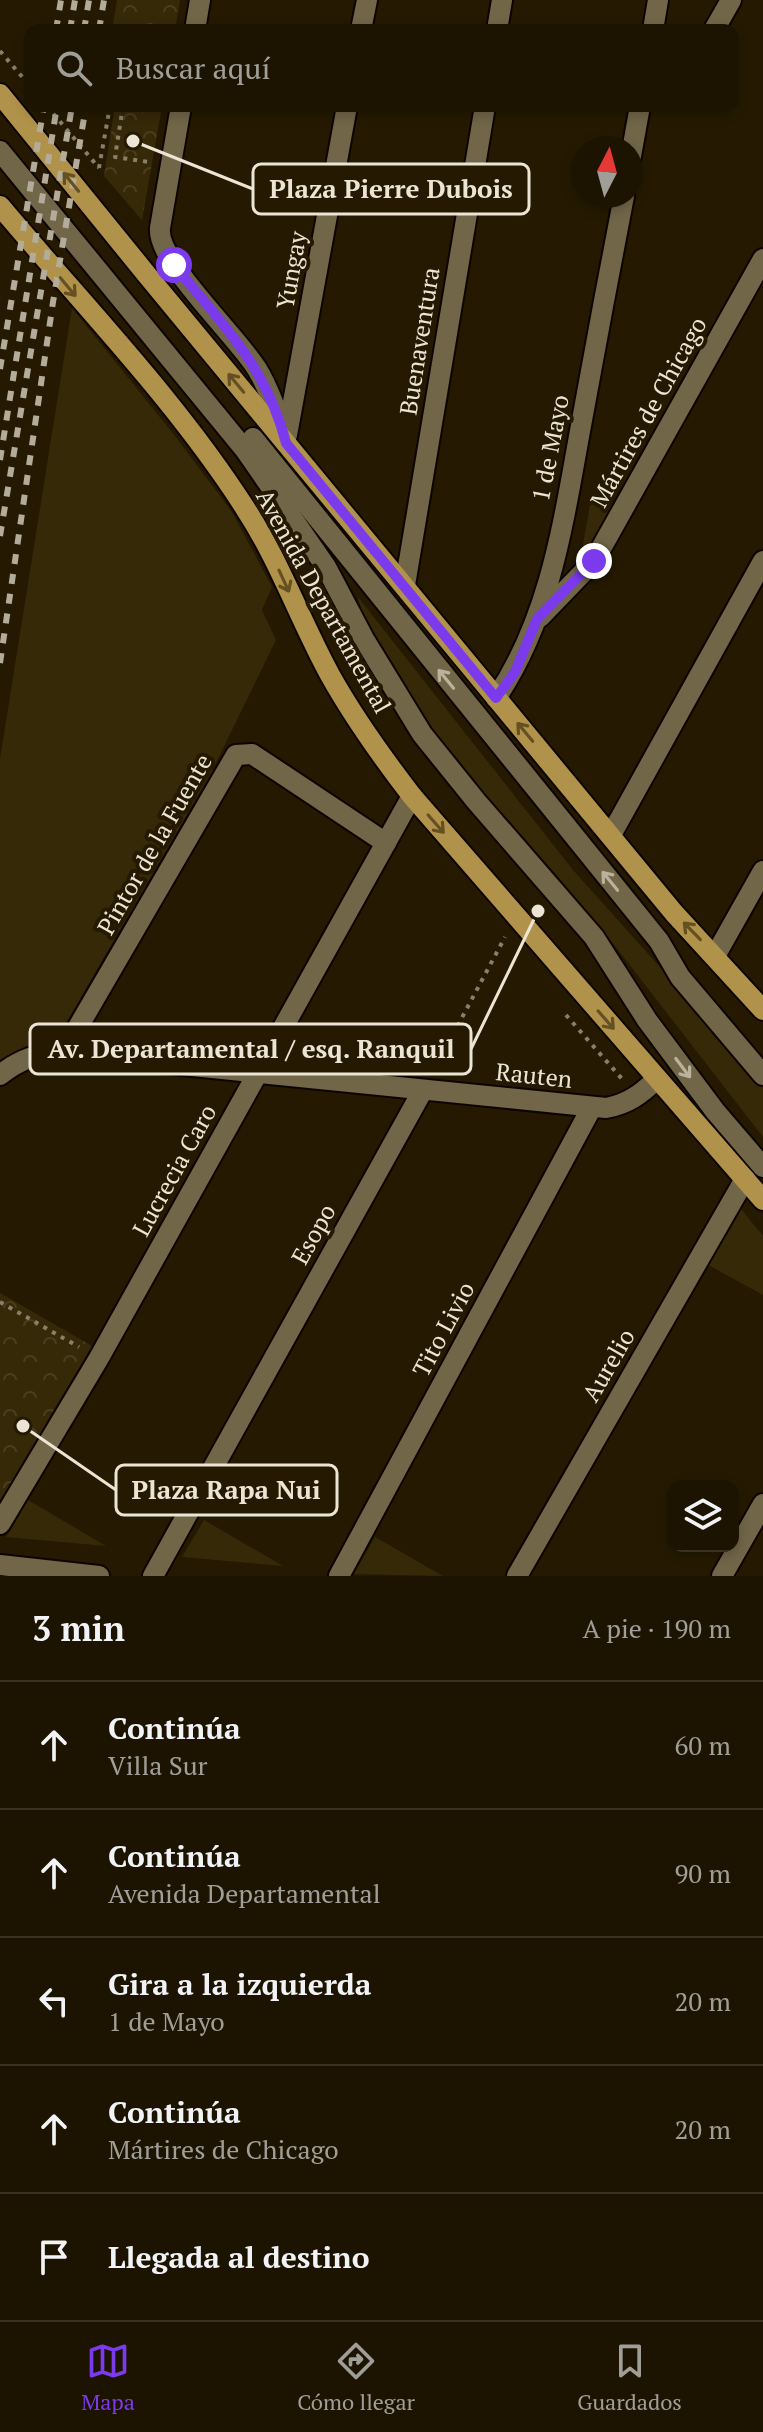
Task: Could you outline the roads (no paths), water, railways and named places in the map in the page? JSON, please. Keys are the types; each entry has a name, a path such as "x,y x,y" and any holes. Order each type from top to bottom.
{"main road":[{"name":"Avenida Departamental","path":"0,94 674,913 763,1010"},
{"name":"Avenida Departamental","path":"0,206 189,427 220,470 266,544 330,675 373,744 412,796 763,1200"}],"street":[{"path":"196,24 200,0"},
{"path":"362,24 367,0"},
{"path":"498,24 502,0"},
{"path":"654,24 658,0"},
{"path":"717,24 731,0"},
{"path":"180,112 160,243 256,367 274,405 286,443"},
{"name":"Yungay","path":"286,443 346,112"},
{"name":"Buenaventura","path":"405,585 484,112"},
{"path":"635,136 639,112"},
{"path":"0,134 250,435 659,941 694,995 763,1075"},
{"path":"0,151 246,451 326,567 364,639 422,734 594,937 647,1020 715,1111 763,1167"},
{"name":"1 de Mayo","path":"496,698 515,672 537,619 553,568 622,208"},
{"name":"Mártires de Chicago","path":"537,619 594,561 763,259"},
{"path":"611,835 763,561"},
{"name":"Pintor de la Fuente","path":"63,1053 236,755 252,754 386,843"},
{"name":"Lucrecia Caro","path":"0,1524 99,1358 412,796"},
{"path":"715,956 763,871"},
{"path":"0,1075 36,1055 63,1053"},
{"name":"Rauten","path":"63,1053 592,1107 619,1106 638,1096 657,1079"},
{"name":"Esopo","path":"153,1576 423,1090"},
{"name":"Tito Livio","path":"339,1576 592,1107"},
{"name":"Aurelio","path":"517,1576 745,1179"},
{"path":"722,1576 763,1504"},
{"path":"0,1565 99,1576"}],"railway":[{"path":"57,24 61,0"},
{"path":"71,24 75,0"},
{"path":"85,24 89,0"},
{"path":"100,24 104,0"},
{"path":"0,369 43,112"},
{"path":"0,460 56,112"},
{"path":"0,536 71,112"},
{"path":"0,663 53,302 85,112"}],"place":[{"name":"Plaza Pierre Dubois","path":"133,141"},
{"name":"Av. Departamental / esq. Ranquil","path":"538,911"},
{"name":"Plaza Rapa Nui","path":"23,1426"}]}
